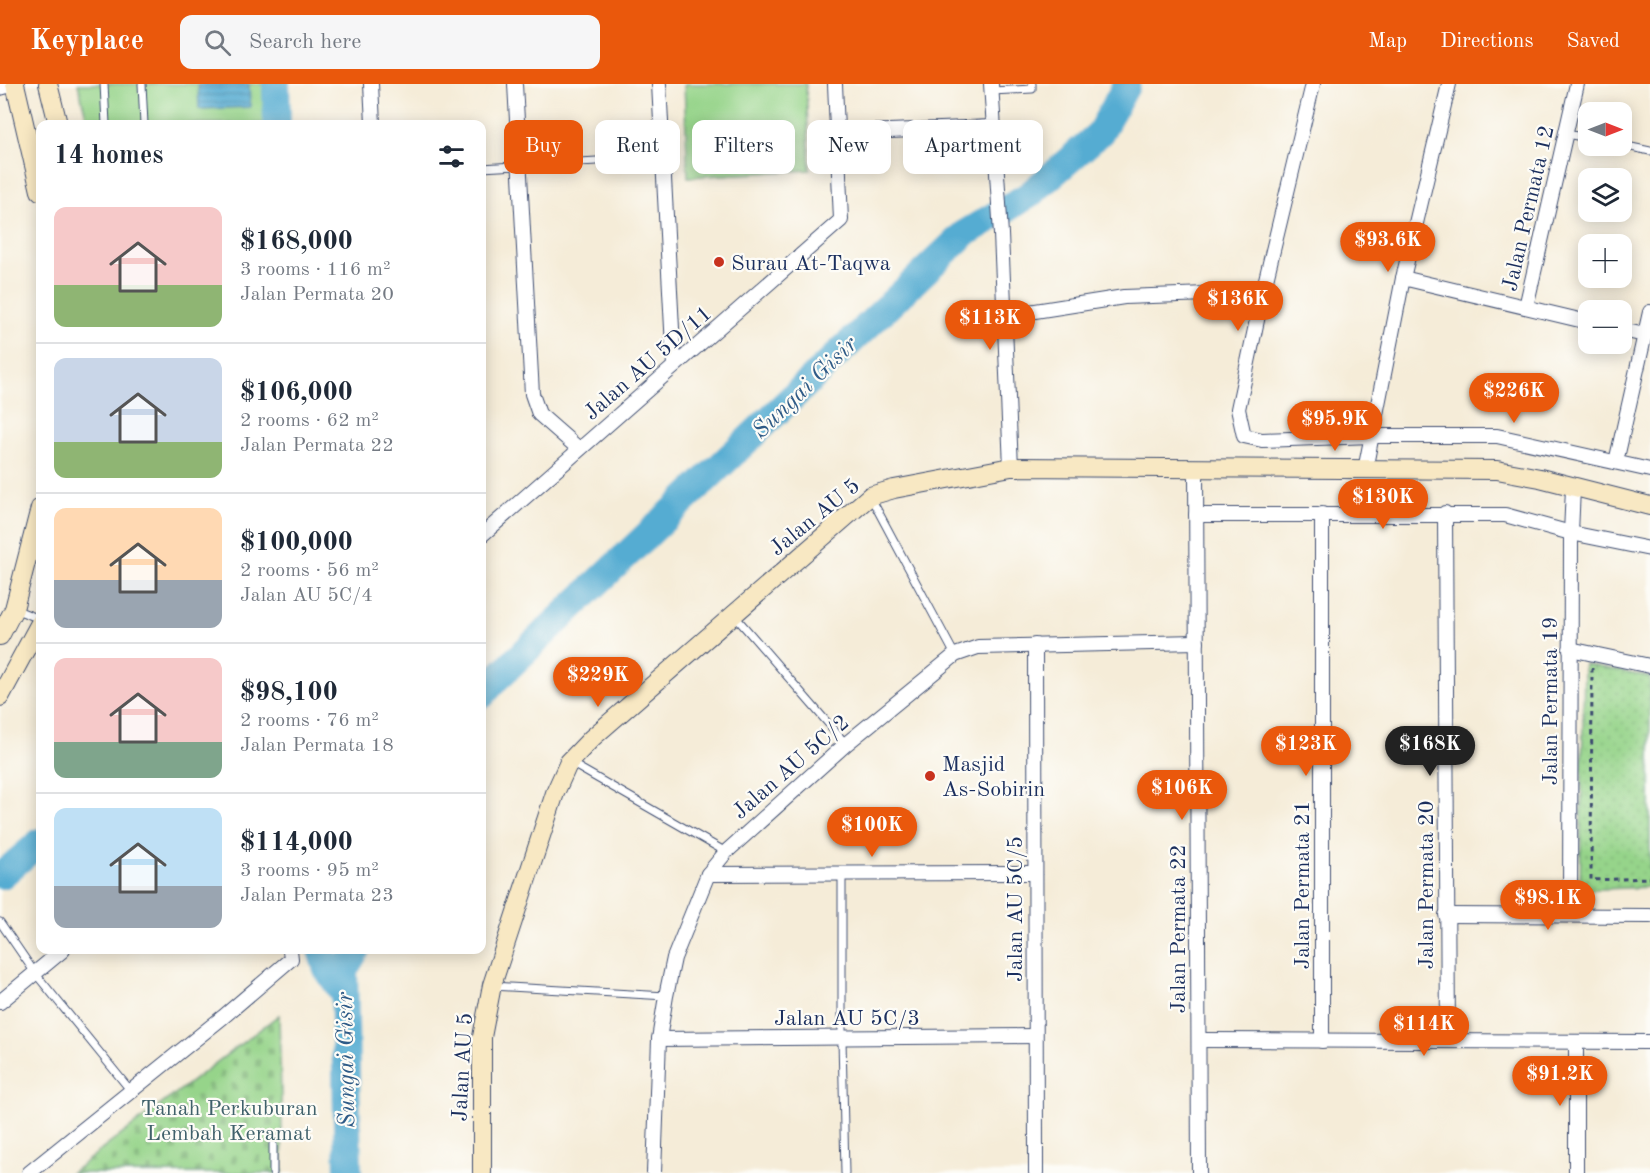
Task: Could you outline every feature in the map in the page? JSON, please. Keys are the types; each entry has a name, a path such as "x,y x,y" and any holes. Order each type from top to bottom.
{"main road":[{"path":"15,84 36,174"},
{"path":"48,84 57,120"},
{"name":"Jalan AU 5","path":"482,1173 482,1037 492,986 555,793 569,762 592,738 870,496 894,489 1011,467 1497,470 1540,478 1650,506"},
{"path":"0,636 14,609 36,524"},
{"path":"0,697 36,629"}],"street":[{"path":"0,88 15,84"},
{"path":"371,84 373,120"},
{"path":"515,84 517,120"},
{"path":"659,84 661,120"},
{"path":"835,84 836,120"},
{"path":"1313,84 1263,292 1238,409 1244,436 1262,440 1371,436 1497,436 1650,470"},
{"path":"1365,470 1403,278 1449,84"},
{"name":"Jalan Permata 12","path":"1526,307 1578,84"},
{"path":"991,88 992,120"},
{"path":"520,174 532,394 539,414 579,449"},
{"path":"664,174 674,366"},
{"name":"Jalan AU 5D/11","path":"486,531 841,220 839,174"},
{"path":"997,174 1011,467"},
{"path":"1403,278 1578,320"},
{"path":"1004,316 1124,297 1263,292"},
{"path":"1616,462 1650,312"},
{"path":"1632,332 1645,335"},
{"name":"Jalan Permata 22","path":"1197,469 1199,1173"},
{"name":"Jalan Permata 19","path":"1570,915 1570,533 1574,488"},
{"path":"1197,515 1445,513 1504,515 1570,533 1650,549"},
{"name":"Jalan Permata 20","path":"1445,513 1448,1041"},
{"name":"Jalan Permata 21","path":"1322,514 1322,1041"},
{"name":"Jalan AU 5C/2","path":"654,1173 659,1039 674,958 708,874 726,852 846,744 955,655 978,647 1197,642"},
{"name":"Jalan AU 5C/5","path":"1035,645 1036,1173"},
{"path":"1570,649 1650,666"},
{"path":"708,874 1035,873"},
{"path":"1446,915 1650,916"},
{"path":"0,1002 58,954"},
{"path":"29,1173 291,959 290,954"},
{"name":"Jalan AU 5C/3","path":"659,1039 1035,1036"},
{"path":"1199,1040 1650,1042"},
{"path":"1576,1042 1576,1173"}],"lane":[{"path":"104,84 106,120"},
{"path":"142,84 144,120"},
{"path":"991,88 1032,89 1032,84"},
{"path":"1566,134 1578,136"},
{"path":"1632,147 1650,151"},
{"path":"486,168 504,167"},
{"path":"870,496 955,655"},
{"path":"14,609 36,619"},
{"path":"734,615 846,744"},
{"path":"569,762 726,852"},
{"path":"842,874 845,1173"},
{"path":"0,922 35,973 130,1091"},
{"path":"492,986 666,996"},
{"path":"273,1144 273,1173"}],"path":[{"path":"1592,665 1591,880 1650,878"}],"green space":[{"path":"78,84 263,84 264,120 87,120"},
{"path":"684,84 806,84 807,170 795,171 795,120 692,120 692,174 740,174 688,177"},
{"path":"1584,664 1650,677 1650,887 1580,890"},
{"name":"Tanah Perkuburan Lembah Keramat","path":"279,1015 283,1173 71,1173"}],"water":[{"path":"198,84 249,84 250,107 199,109"}],"waterway":[{"path":"276,84 277,120"},
{"name":"Sungai Gisir","path":"486,690 964,234 1029,195 1100,133 1127,84"},
{"path":"2,875 36,845"},
{"path":"322,954 327,969 344,994"},
{"name":"Sungai Gisir","path":"348,1173 344,970 354,954"}],"place":[{"name":"Surau At-Taqwa","path":"719,262"},
{"name":"Masjid As-Sobirin","path":"930,776"}]}
